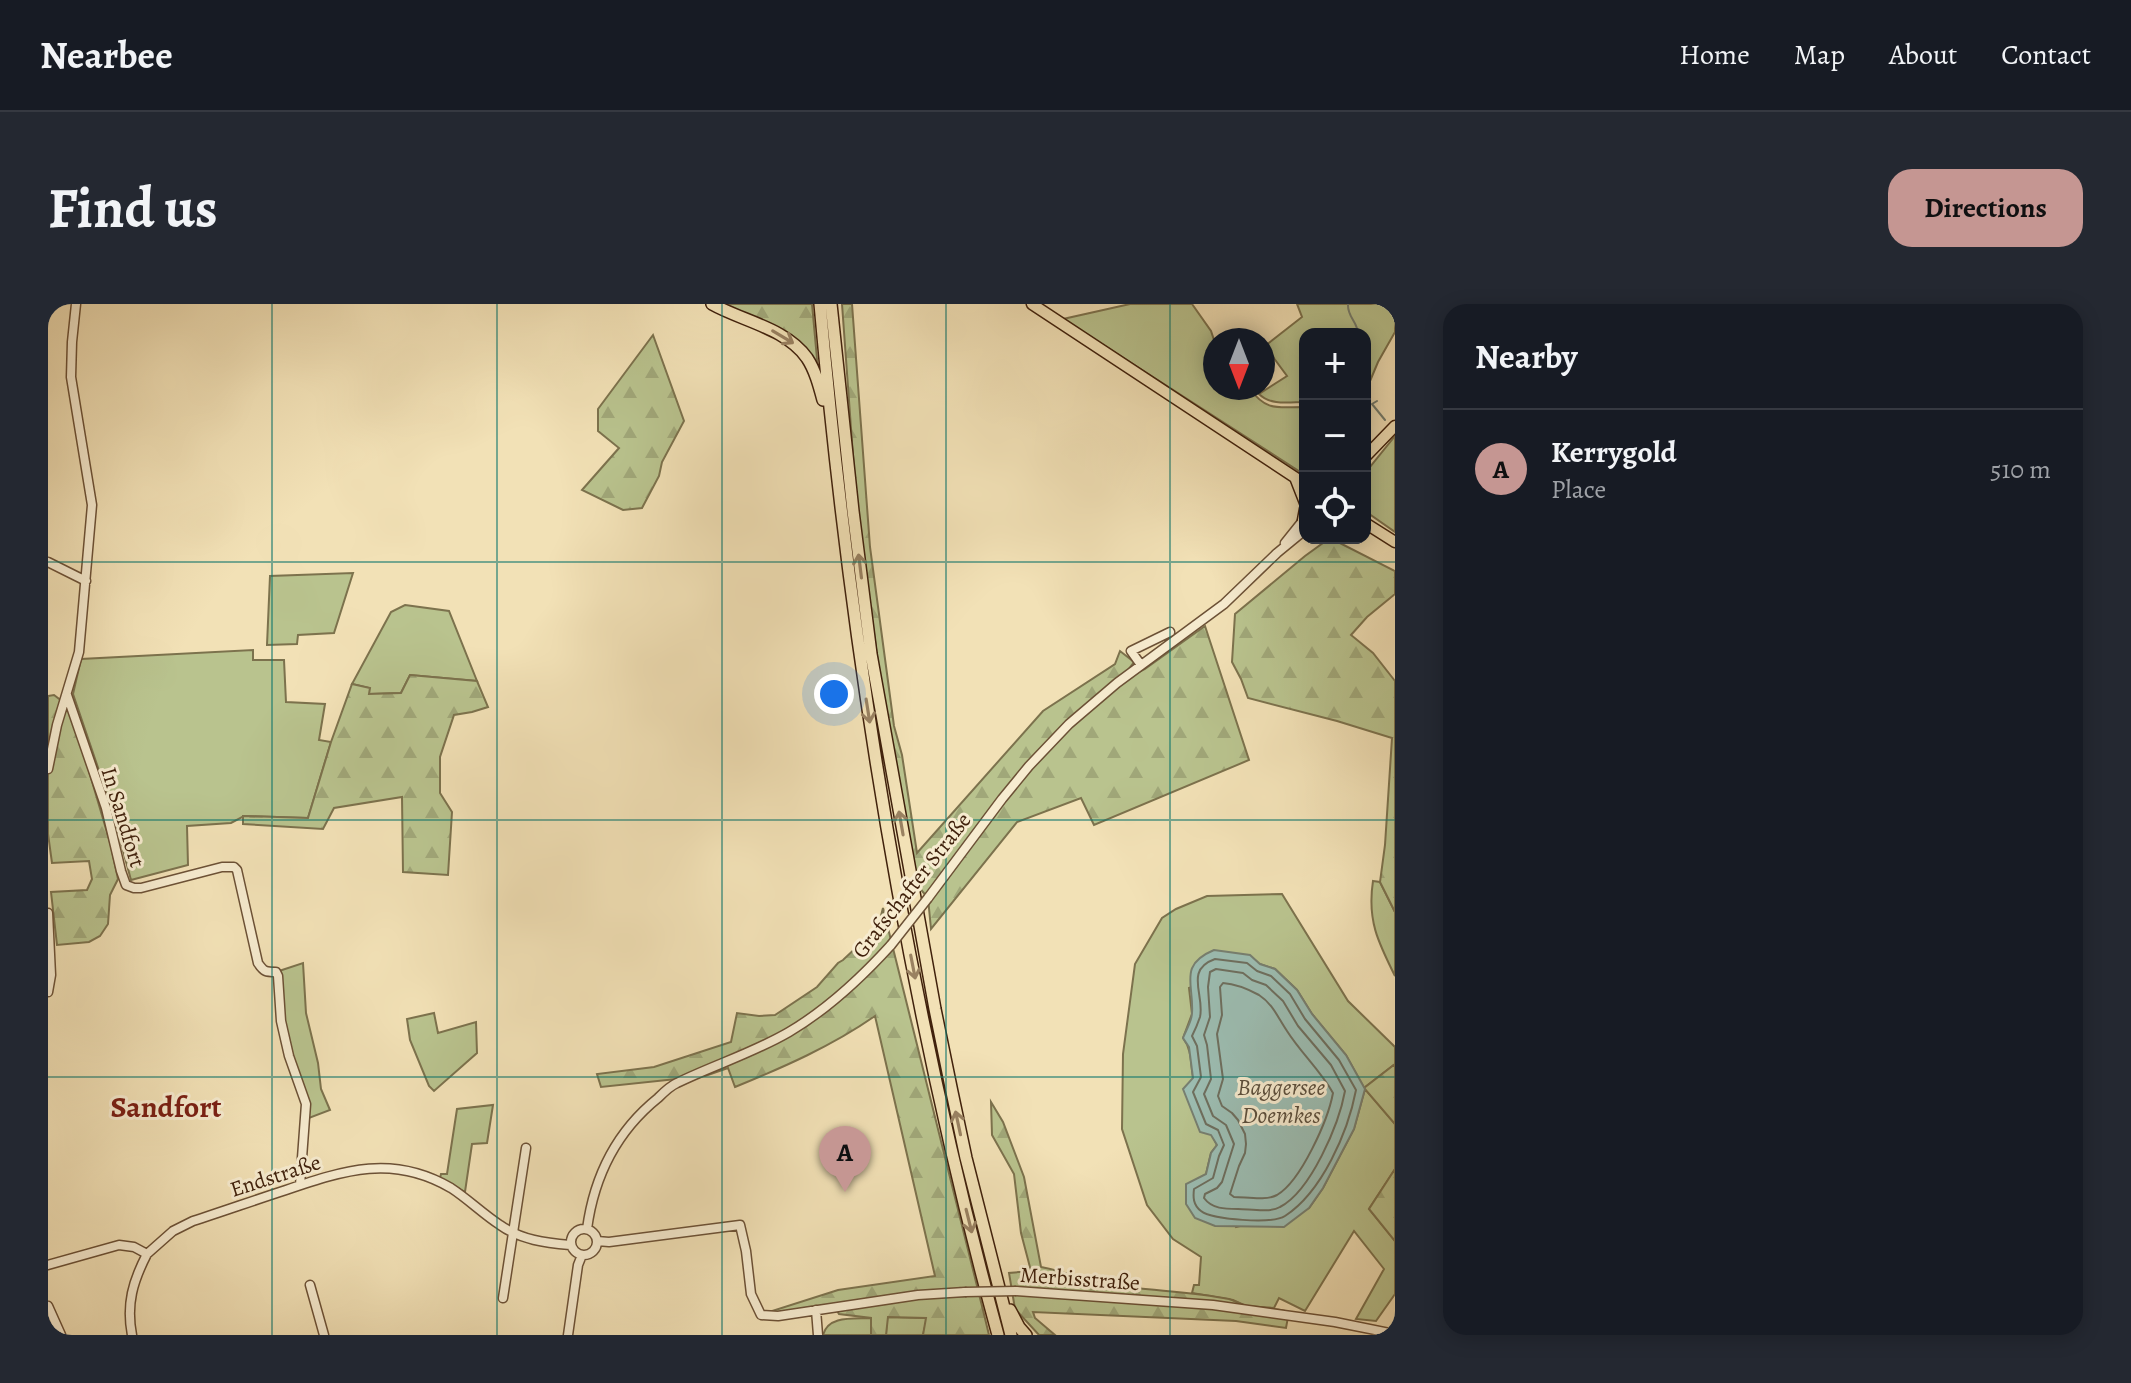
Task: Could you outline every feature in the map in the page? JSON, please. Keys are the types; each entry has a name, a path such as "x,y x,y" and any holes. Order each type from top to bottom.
{"highway":[{"path":"712,304 765,327 798,347 813,368 830,421"},
{"path":"820,304 830,421 856,634 898,893 945,1121 998,1335"},
{"path":"831,304 871,654 935,1009 966,1158 1011,1335"},
{"path":"991,1253 1012,1316 1026,1335"}],"main road":[{"path":"1032,304 1299,480"},
{"path":"1371,452 1395,426"},
{"path":"1371,527 1395,542"}],"street":[{"path":"48,769 57,725 79,652 92,505 71,377 76,304"},
{"name":"Grafschafter Straße","path":"587,1229 604,1166 633,1120 674,1084 790,1031 857,981 891,945 1040,753 1093,703 1224,604 1277,553 1299,524"},
{"path":"48,562 86,581"},
{"path":"1141,665 1131,651 1170,632"},
{"name":"In Sandfort","path":"67,695 106,808 126,885 141,888 222,867 237,870 258,963 262,970 276,972 278,976 284,1037 303,1093 306,1115 300,1185"},
{"path":"48,913 51,975 48,992"},
{"path":"503,1298 526,1148"},
{"name":"Endstraße","path":"147,1254 173,1231 193,1221 330,1175 372,1167 405,1170 436,1180 512,1232 536,1241 570,1245"},
{"name":"Merbisstraße","path":"597,1241 740,1225 751,1294 761,1315 778,1316 918,1295 1016,1291 1213,1305 1335,1322 1395,1334"},
{"path":"581,1229 594,1233 597,1241 593,1252 582,1255 574,1252 570,1245 572,1234 581,1229"},
{"path":"48,1265 119,1245 134,1247 147,1254 132,1287 129,1318 132,1335"},
{"path":"568,1335 582,1255"},
{"path":"310,1285 324,1335"},
{"path":"48,1306 61,1335"},
{"path":"816,1310 818,1335"}],"green space":[{"path":"720,304 812,304 818,370 814,361"},
{"path":"842,304 852,304 870,547 894,726 902,755 917,853 1043,711 1115,664 1120,651 1134,662 1119,682 1145,669 1205,626 1249,760 1094,825 1081,798 1017,822 931,929 928,898 912,879 888,762 857,511"},
{"path":"1130,304 1192,304 1209,328 1203,328 1203,400 1260,400 1267,405 1299,407 1299,471 1063,319"},
{"path":"1297,304 1395,304 1395,332 1371,379 1371,328 1299,328 1299,402 1275,402 1270,400 1275,400 1275,384 1287,376 1275,360 1275,338 1302,317"},
{"path":"653,335 684,421 642,508 623,510 582,490 619,448 598,431 598,409"},
{"path":"1395,436 1395,532 1371,515 1371,466"},
{"path":"1322,544 1342,544 1395,571 1395,594 1351,635 1373,653 1395,681 1395,912 1380,882 1392,738 1248,698 1232,662 1235,614"},
{"path":"353,573 334,633 298,635 297,644 267,645 270,576"},
{"path":"405,605 449,611 477,681 410,675 401,693 368,694 369,688 352,684 391,612"},
{"path":"253,650 253,660 284,660 286,702 325,704 319,740 331,742 308,818 244,816 231,823 187,826 188,865 131,880 111,806 73,694 81,659"},
{"path":"410,675 477,681 488,707 454,715 440,757 440,793 452,812 448,875 403,872 402,797 334,808 323,829 243,824 243,816 308,818 352,684 370,688 369,694 401,693"},
{"path":"54,695 67,705 74,720 118,879 110,895 108,924 100,936 89,942 57,945 51,892 87,890 92,879 89,861 52,863 48,834 48,696"},
{"path":"1373,881 1380,882 1395,912 1395,976 1375,930"},
{"path":"1282,894 1348,1001 1395,1047 1395,1064 1364,1088 1346,1055 1312,1014 1297,990 1275,969 1260,964 1189,988 1192,1014 1183,1038 1190,1053 1201,1106 1217,1145 1211,1153 1206,1174 1236,1227 1309,1208 1354,1129 1365,1089 1395,1124 1395,1169 1369,1209 1395,1241 1395,1294 1376,1321 1356,1319 1384,1269 1354,1231 1305,1311 1279,1298 1274,1308 1246,1306 1233,1300 1192,1293 1194,1285 1199,1285 1201,1257 1173,1239 1147,1205 1122,1129 1123,1054 1135,964 1162,918 1207,896"},
{"path":"883,908 989,1335 923,1335 926,1318 888,1317 886,1335 871,1335 871,1318 839,1314 836,1309 774,1314 772,1311 838,1290 935,1276 875,1016 807,1055 735,1087 728,1068 705,1076 601,1087 597,1074 654,1067 731,1042 737,1013 775,1015 817,987 878,927"},
{"path":"303,963 306,1013 321,1089 330,1110 309,1118 284,1027 279,971"},
{"path":"434,1013 438,1033 476,1022 477,1053 434,1091 410,1040 407,1019"},
{"path":"1395,1064 1395,1124 1364,1088"},
{"path":"991,1102 1003,1122 1024,1177 1041,1267 1106,1284 1214,1296 1246,1306 1284,1310 1289,1312 1286,1328 1236,1321 1033,1312 1035,1318 1055,1335 1039,1335 1015,1309 1009,1273 1031,1271 1021,1233 1014,1174 992,1135"},
{"path":"493,1105 487,1143 472,1144 465,1192 440,1178 441,1174 447,1174 457,1109"},
{"path":"1395,1169 1395,1241 1369,1209"},
{"path":"887,1317 927,1318 923,1335 886,1335"},
{"path":"871,1318 871,1335 823,1335 836,1321"}],"water":[{"name":"Baggersee Doemkes","path":"1214,950 1250,955 1260,964 1275,969 1297,990 1312,1014 1346,1055 1365,1089 1354,1129 1323,1188 1309,1208 1284,1227 1215,1226 1195,1218 1186,1204 1186,1184 1206,1174 1211,1153 1217,1145 1211,1135 1200,1132 1183,1089 1193,1078 1189,1047 1183,1038 1192,1016 1190,976 1196,962"}],"waterway":[{"path":"1348,304 1356,328"},
{"path":"1377,401 1372,404 1385,420"}],"place":[{"name":"Kerrygold","path":"845,1192"}],"district":[{"name":"Sandfort","path":"166,1107"}]}
